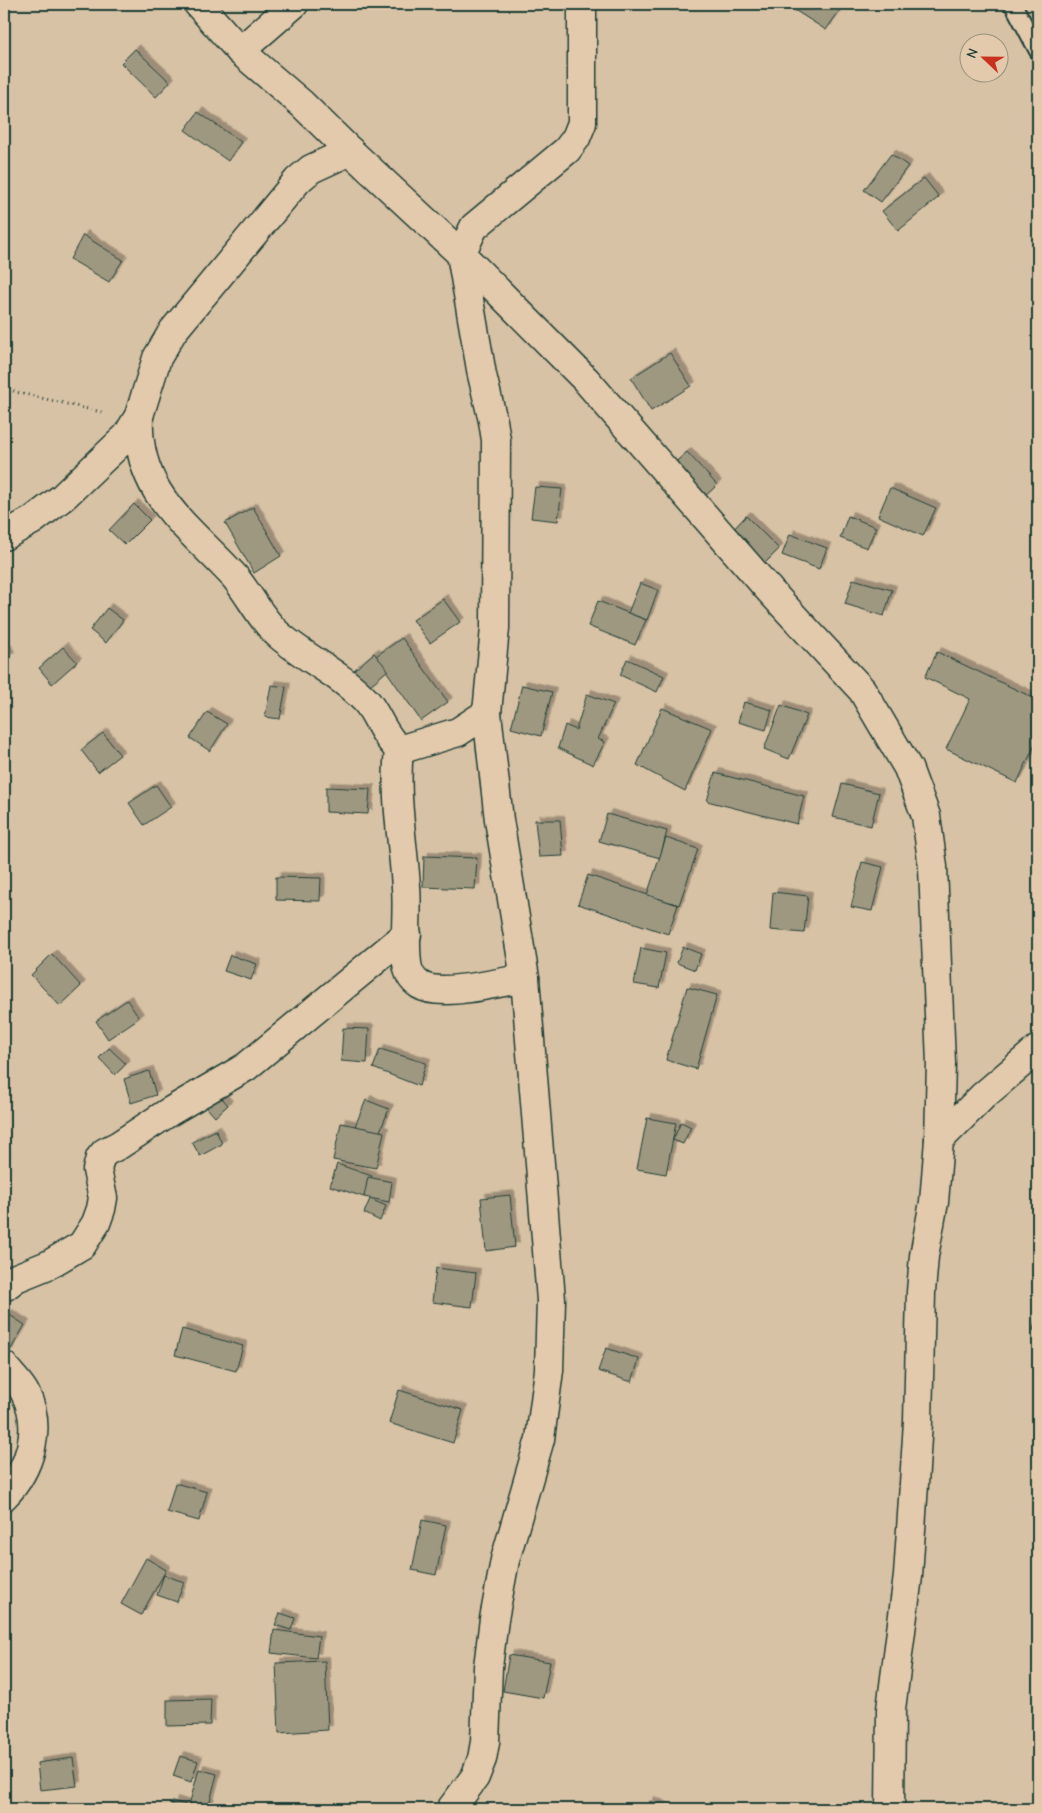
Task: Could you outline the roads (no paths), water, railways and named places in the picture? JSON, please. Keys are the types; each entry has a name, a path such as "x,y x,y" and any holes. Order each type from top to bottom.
{"street":[{"path":"198,4 240,51 302,104 461,254 586,380 771,592 862,690 908,768 926,816 933,867 941,1063 939,1140 934,1202 923,1265 918,1422 908,1576 891,1709 890,1809"},
{"path":"240,51 294,4"},
{"path":"451,1809 475,1777 482,1758 488,1667 494,1619 505,1560 540,1439 549,1370 551,1300 525,978 500,829 487,713 495,628 496,440 482,374 461,254 474,227 567,150 576,138 582,123 582,4"},
{"path":"350,151 311,169 298,180 173,331 157,358 138,419 138,435 146,472 178,520 235,578 279,635 343,680 367,701 388,737 399,750 398,804 406,888 407,963 411,978 419,985 435,990 452,990 525,978"},
{"path":"4,536 33,520 63,497 117,446 138,419"},
{"path":"399,750 458,732 487,713"},
{"path":"4,1287 16,1278 48,1265 82,1245 96,1223 101,1210 102,1198 97,1170 100,1158 105,1152 246,1067 407,934"},
{"path":"939,1140 983,1096 1038,1049"},
{"path":"4,1366 25,1392 31,1410 33,1430 32,1450 22,1473 4,1496"}],"lane":[{"path":"1013,4 1038,52"}]}
